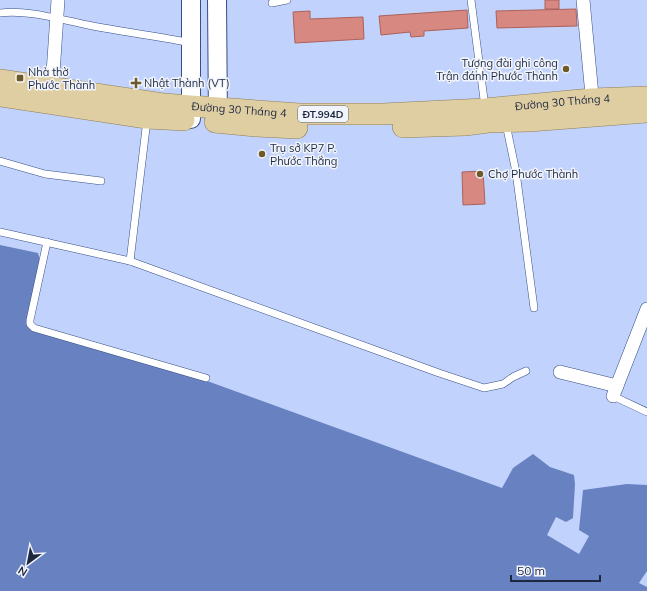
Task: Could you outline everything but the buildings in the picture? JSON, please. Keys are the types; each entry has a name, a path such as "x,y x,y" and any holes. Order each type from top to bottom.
{"main road":[{"path":"190,114 192,43 191,0"},
{"path":"217,0 218,116"},
{"name":"Đường 30 Tháng 4","path":"0,80 52,88 110,104"},
{"name":"Đường 30 Tháng 4","path":"0,96 110,104 148,110 218,116 292,128 465,125 493,118 593,107 647,97"},
{"name":"Đường 30 Tháng 4","path":"593,107 647,112"}],"street":[{"path":"52,88 58,0"},
{"path":"583,0 593,107"},
{"path":"560,372 615,391 647,309"}],"lane":[{"path":"272,3 287,0"},
{"path":"472,0 493,118 516,172 534,308"},
{"path":"0,13 10,11 56,18 192,43"},
{"path":"130,261 148,110"},
{"path":"0,162 45,174 102,181"},
{"path":"0,232 130,261 484,388 503,384 526,371"},
{"path":"47,242 30,320 30,324 34,328 206,378"},
{"path":"615,391 647,412"}],"water":[{"path":"0,245 38,253 40,261 28,328 210,382 502,488 513,468 533,454 550,467 574,475 575,484 573,518 566,522 556,517 547,535 579,554 589,536 579,530 583,490 627,484 647,485 647,591 0,591"}],"pier":[{"path":"647,571 647,587 639,583"}],"place":[{"name":"Tượng đài ghi công Trận đánh Phước Thành","path":"566,69"},
{"name":"Nhà thờ Phước Thành","path":"20,78"},
{"name":"Nhật Thành (VT)","path":"136,83"},
{"name":"Trụ sở KP7 P. Phước Thắng","path":"262,154"},
{"name":"Chợ Phước Thành","path":"480,174"}]}
